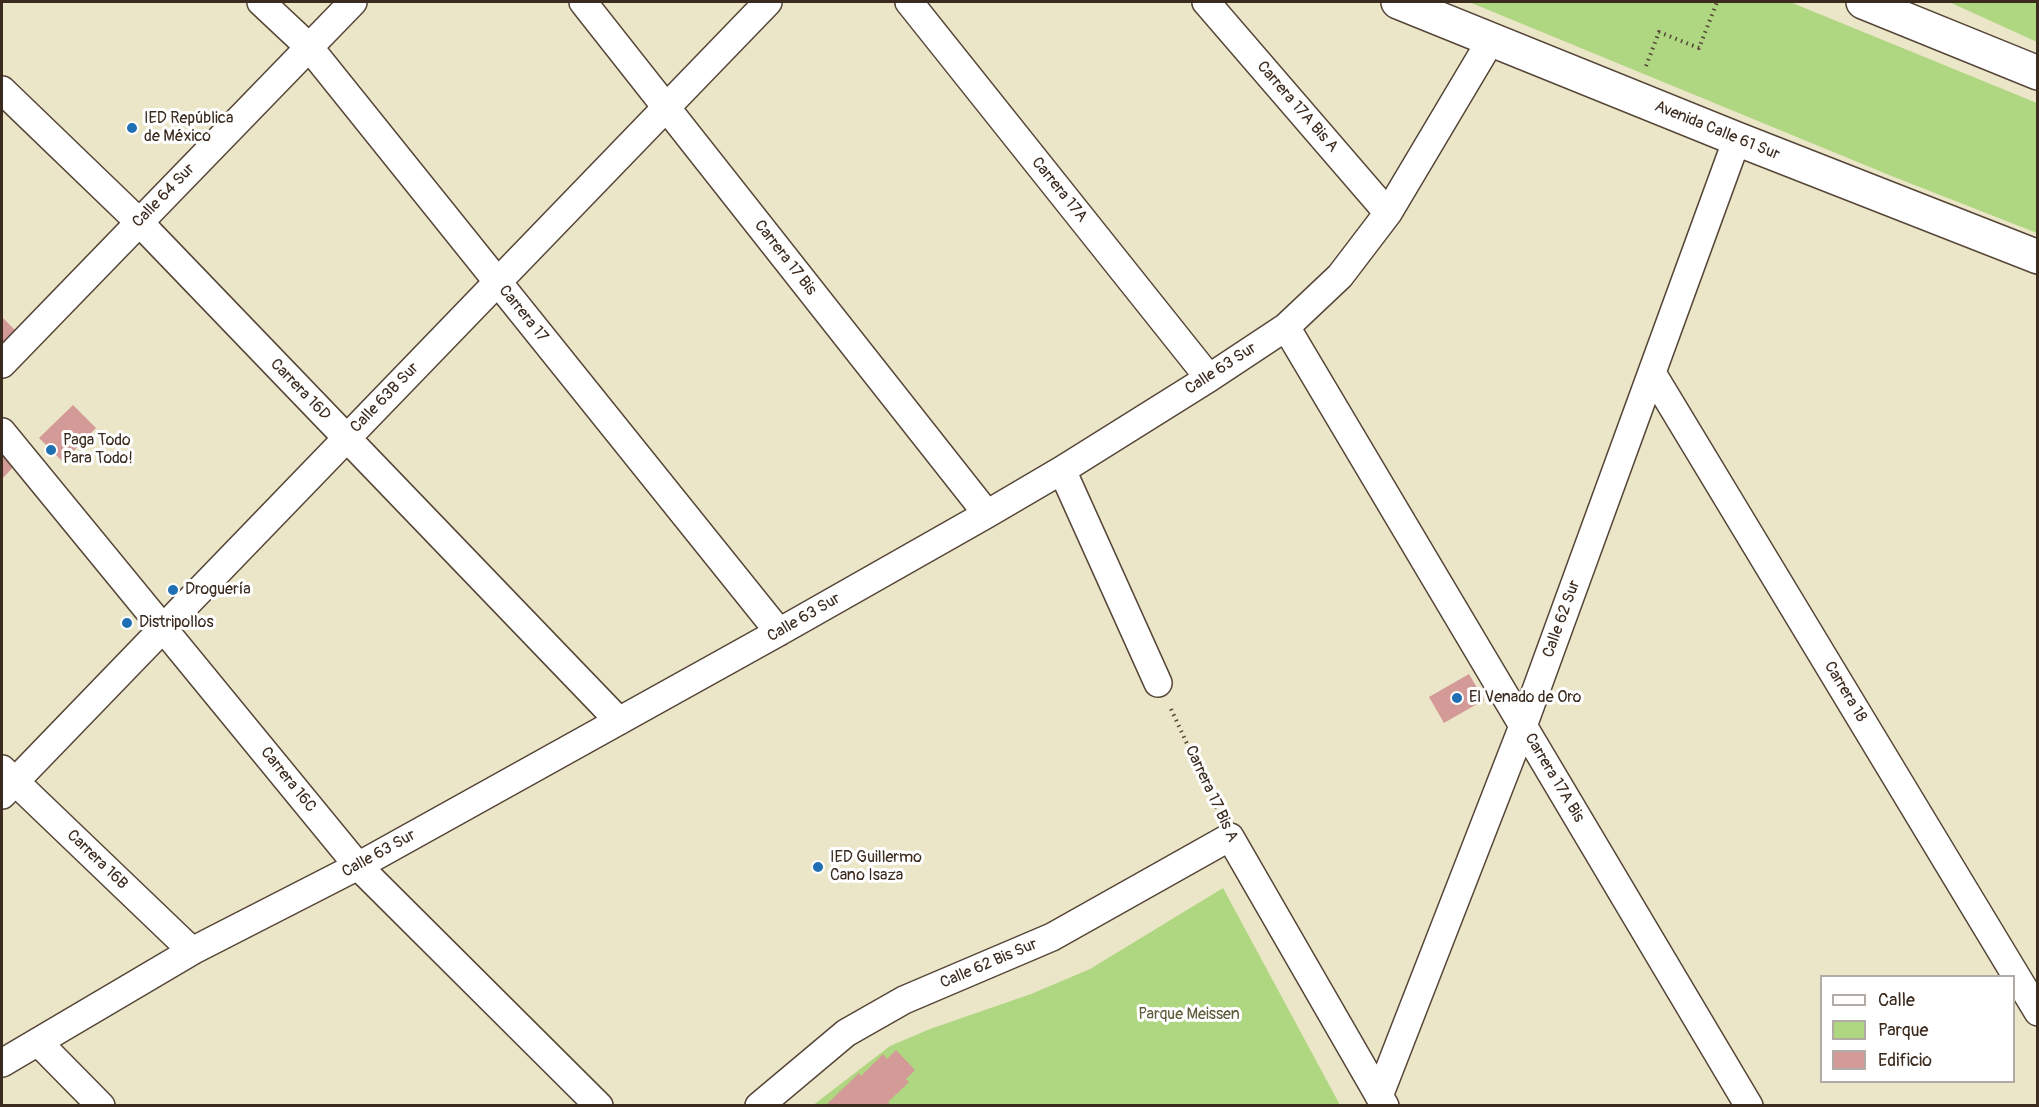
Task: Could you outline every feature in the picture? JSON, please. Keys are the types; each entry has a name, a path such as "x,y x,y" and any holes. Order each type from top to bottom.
{"highway":[{"name":"Avenida Calle 61 Sur","path":"1398,2 2037,257"},
{"path":"1863,2 2037,73"}],"street":[{"name":"Carrera 17","path":"261,2 309,47 779,632"},
{"name":"Calle 64 Sur","path":"2,364 353,2"},
{"name":"Carrera 17 Bis","path":"583,2 987,514"},
{"name":"Calle 63B Sur","path":"6,781 163,628 768,2"},
{"name":"Carrera 17A","path":"909,2 1209,378"},
{"name":"Carrera 17A Bis A","path":"1206,2 1388,213"},
{"name":"Calle 63 Sur","path":"2,1063 192,951 358,866 987,514 1062,470 1286,327 1340,276 1388,213 1491,40"},
{"name":"Carrera 16D","path":"2,90 139,222 619,721"},
{"name":"Calle 62 Sur","path":"1382,1101 1523,726 1737,139"},
{"name":"Carrera 17A Bis","path":"1286,327 1749,1106"},
{"name":"Carrera 18","path":"1652,373 2015,975"},
{"name":"Carrera 16C","path":"2,432 358,866 599,1106"},
{"path":"1062,470 1158,682"},
{"name":"Carrera 16B","path":"6,781 192,951"},
{"name":"Carrera 17 Bis A","path":"1230,837 1382,1101"},
{"name":"Calle 62 Bis Sur","path":"759,1106 846,1034 865,1022 904,1000 1052,937 1230,837"},
{"name":"Carrera 18","path":"2015,975 2037,1012"},
{"path":"39,1042 101,1106"}],"path":[{"path":"1634,98 1659,32 1699,48 1717,2"},
{"name":"Carrera 17 Bis A","path":"1158,682 1230,837"}],"green space":[{"path":"1469,2 1790,2 2037,103 2037,233 1894,177"},
{"path":"1949,2 2037,2 2037,42"},
{"name":"Parque Meissen","path":"1223,888 1340,1105 812,1106 890,1046 930,1029 1031,994 1090,969"}],"building":[{"path":"2,317 24,339 2,362"},
{"path":"73,405 96,428 63,462 39,438"},
{"path":"2,447 18,462 2,479"},
{"name":"El Venado de Oro","path":"1469,674 1484,700 1444,723 1429,697"},
{"path":"896,1050 915,1070 906,1079 909,1082 888,1102 891,1106 825,1106 859,1073 861,1076 883,1054 887,1059"}],"place":[{"name":"IED República de México","path":"132,128"},
{"name":"Paga Todo Para Todo!","path":"51,450"},
{"name":"Droguería","path":"173,590"},
{"name":"Distripollos","path":"127,623"},
{"name":"El Venado de Oro","path":"1457,698"},
{"name":"IED Guillermo Cano Isaza","path":"818,867"}]}
